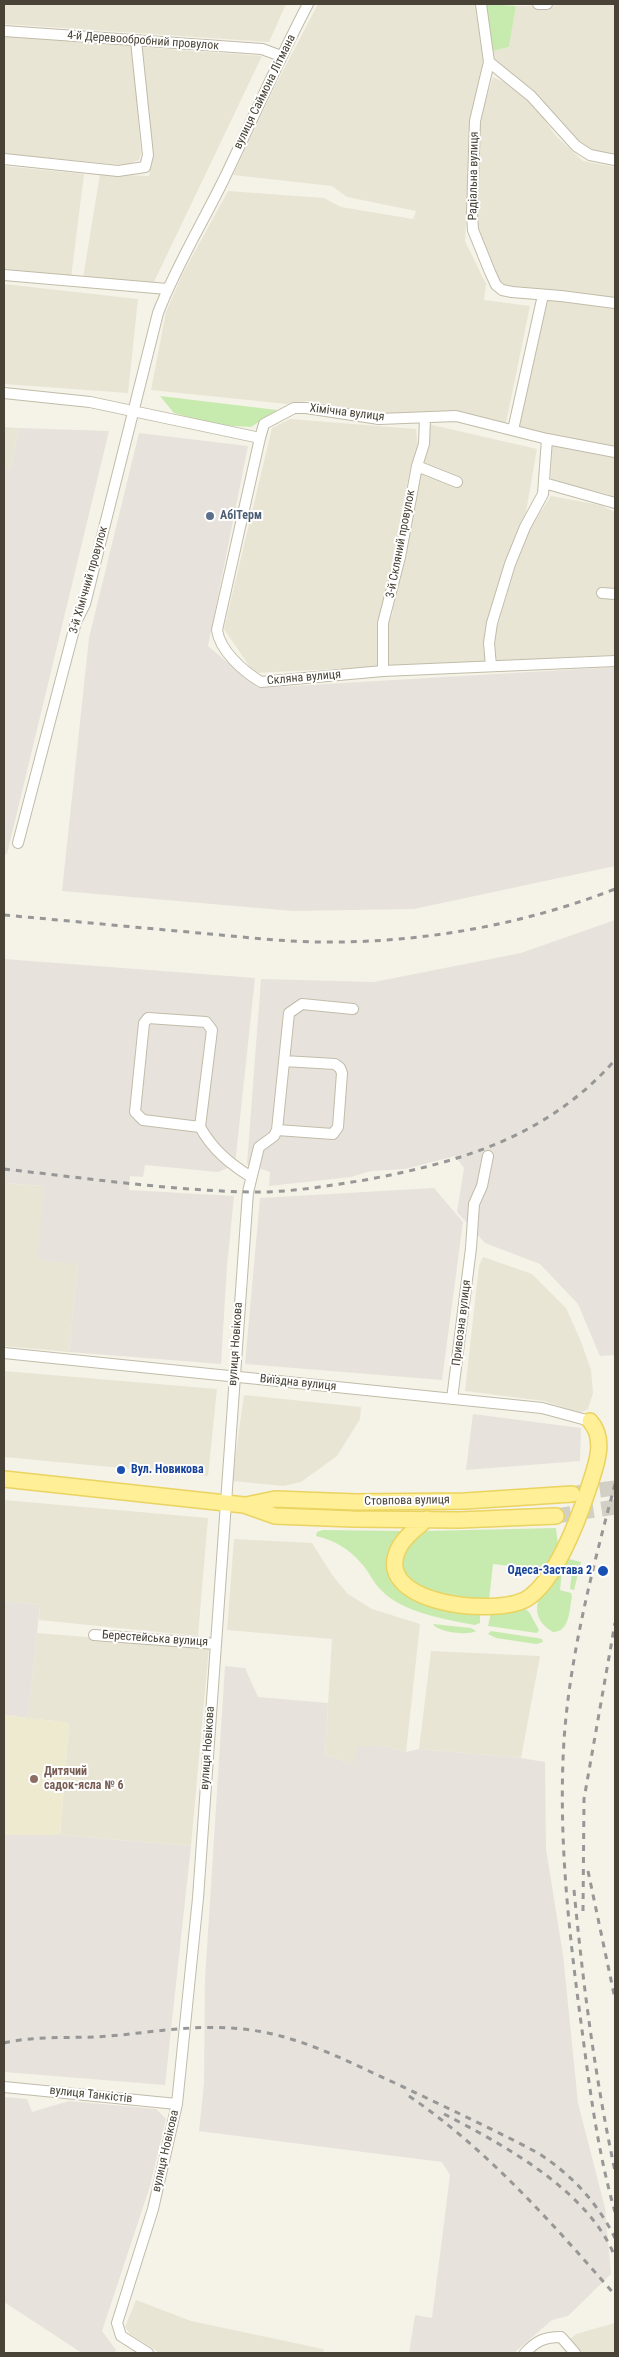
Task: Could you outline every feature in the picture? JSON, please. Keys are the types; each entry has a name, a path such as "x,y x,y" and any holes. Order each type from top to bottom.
{"main road":[{"path":"428,1519 404,1541 396,1554 399,1576 406,1587 432,1598 473,1606 508,1605 527,1598 544,1582 573,1532 580,1515 599,1447 596,1428 590,1421"},
{"name":"Стовпова вулиця","path":"4,1479 244,1505 275,1516 353,1519 556,1516"},
{"name":"Стовпова вулиця","path":"244,1505 276,1499 356,1502 465,1500 572,1494"}],"street":[{"name":"вулиця Саймона Літмана","path":"223,180 281,56 308,4"},
{"name":"Радіальна вулиця","path":"481,4 489,62 475,121 473,230 496,285 502,290 512,292 615,303"},
{"path":"538,4 547,4"},
{"name":"4-й Деревообробний провулок","path":"4,31 262,49 281,56"},
{"path":"4,159 118,171 145,167 148,155 136,41"},
{"path":"489,62 531,96 576,146 590,155 615,160"},
{"name":"3-й Хімічний провулок","path":"18,843 76,622 85,604 158,313 167,289 223,180"},
{"path":"4,275 167,289"},
{"path":"513,430 543,295"},
{"path":"4,393 90,402 260,438"},
{"name":"Хімічна вулиця","path":"260,438 264,424 294,408 306,408 379,419 456,416 547,439 615,452"},
{"name":"3-й Скляний провулок","path":"383,670 383,624 400,558 416,466 424,444 425,418"},
{"name":"Скляна вулиця","path":"260,438 217,630 219,642 249,675 261,682 383,670 615,661"},
{"path":"491,666 488,643 492,623 510,564 525,526 544,494 547,439"},
{"path":"416,466 456,482"},
{"path":"544,483 615,502"},
{"path":"602,593 615,594"},
{"path":"284,1061 335,1064 340,1068 342,1073 338,1127 332,1134 277,1130 284,1061 289,1013 302,1004 353,1009"},
{"path":"200,1127 143,1120 135,1112 144,1023 148,1018 206,1022 212,1030 200,1127 209,1144 223,1158 251,1178"},
{"name":"вулиця Новікова","path":"148,2353 121,2336 117,2323 153,2209 177,2104 198,1898 234,1377 251,1178 260,1147 274,1136 277,1130"},
{"name":"Привозна вулиця","path":"452,1399 471,1248 474,1204 482,1186 488,1156"},
{"name":"Виїздна вулиця","path":"4,1354 542,1408 590,1421"},
{"name":"Берестейська вулиця","path":"94,1635 216,1644"},
{"name":"вулиця Танкістів","path":"4,2087 177,2104"},
{"path":"525,2353 542,2338 548,2336 560,2337 575,2353"}],"shaded area":[{"path":"4,4 286,4 269,42 4,24"},
{"path":"318,4 479,4 487,59 472,127 465,241 486,284 484,300 530,306 506,423 456,413 381,414 307,401 287,404 151,390 166,312 182,275 228,191 324,198 341,207 413,219 416,211 347,197 332,186 233,175 275,86"},
{"path":"615,4 615,155 595,151 580,142 556,115 494,66 493,51 509,47 516,6"},
{"path":"4,36 132,44 141,153 139,160 125,165 4,154"},
{"path":"140,47 262,56 153,284 83,278 100,174 149,176 152,155"},
{"path":"493,77 515,87 533,104 556,136 583,161 615,167 615,298 556,290 515,289 498,282 476,226 480,119"},
{"path":"4,166 84,174 71,278 4,272"},
{"path":"4,284 138,299 128,393 4,384"},
{"path":"547,300 615,309 615,449 517,428"},
{"path":"290,419 416,429 418,450 411,465 404,499 384,615 378,667 254,673 224,629 272,428"},
{"path":"428,424 537,449 526,512 505,563 489,619 483,645 487,664 389,667 386,626 392,615"},
{"path":"4,427 18,428 11,470 4,469"},
{"path":"18,428 109,431 7,854 4,854 4,469 11,469"},
{"path":"139,433 248,446 208,646 258,688 615,667 615,866 414,909 293,911 62,891 89,638"},
{"path":"552,445 615,458 615,498 605,493 575,487 551,479"},
{"path":"551,496 600,505 615,512 615,655 496,661 493,641 517,561 528,531"},
{"path":"615,920 615,1355 600,1356 578,1304 540,1264 485,1243 457,1212 464,1168 455,1156 405,1169 371,1171 351,1177 269,1186 270,1172 247,1164 261,979 374,982 521,953"},
{"path":"4,959 255,978 235,1165 218,1172 145,1165 143,1177 130,1176 129,1190 234,1196 227,1266 221,1364 69,1352 78,1264 37,1260 44,1186 4,1183"},
{"path":"4,1183 44,1186 78,1264 69,1352 4,1346"},
{"path":"434,1188 463,1222 442,1380 245,1364 260,1198"},
{"path":"483,1257 532,1274 566,1308 591,1370 593,1393 588,1409 580,1413 544,1401 465,1391 479,1266"},
{"path":"4,1371 217,1389 208,1476 4,1457"},
{"path":"244,1395 361,1407 360,1419 337,1456 301,1482 284,1486 232,1481"},
{"path":"473,1414 581,1428 580,1461 466,1470"},
{"path":"4,1500 208,1518 198,1636 39,1620 40,1605 4,1601"},
{"path":"234,1539 312,1543 333,1576 348,1594 372,1609 420,1624 406,1752 378,1745 353,1764 325,1755 332,1639 227,1630"},
{"path":"4,1601 40,1605 28,1718 4,1715"},
{"path":"37,1633 209,1647 191,1846 60,1835 69,1723 28,1718"},
{"path":"431,1651 540,1656 521,1758 419,1749"},
{"path":"225,1666 245,1668 258,1697 328,1703 325,1755 353,1764 356,1747 378,1745 406,1752 419,1749 521,1758 545,1762 546,1849 563,1955 578,2103 605,2208 611,2274 568,2316 552,2320 514,2353 409,2353 415,2315 432,2318 450,2175 442,2162 199,2131 204,2084 205,1979"},
{"name":"Дитячий садок-ясла № 6","path":"4,1715 69,1723 60,1835 4,1835"},
{"path":"4,1835 60,1835 191,1846 165,2085 4,2072"},
{"path":"4,2097 27,2099 32,2112 69,2101 156,2109 166,2119 150,2186 102,2331 116,2350 115,2353 82,2353 4,2302"},
{"path":"136,2300 191,2321 323,2349 324,2353 160,2353 130,2334 125,2327"},
{"path":"615,2323 615,2353 580,2353 570,2339 576,2334"}],"green space":[{"path":"487,4 516,6 509,47 493,51 486,12"},
{"path":"160,396 277,410 251,427 217,425 174,413"},
{"path":"556,1528 558,1546 543,1570 493,1564 489,1600 450,1596 434,1592 410,1580 404,1570 404,1558 407,1549 425,1531"},
{"path":"323,1530 403,1531 394,1580 480,1613 480,1623 475,1625 451,1621 413,1610 401,1604 379,1588 364,1566 346,1549 316,1536 317,1532"},
{"path":"565,1558 581,1562 574,1590 570,1589 572,1571 562,1570 560,1590 571,1593 572,1597 566,1624 559,1631 553,1632 543,1624 538,1615 537,1605 545,1585"},
{"path":"523,1607 529,1612 539,1630 537,1633 488,1626 491,1613"},
{"path":"433,1624 471,1628 476,1631 466,1633 453,1632 440,1629"},
{"path":"491,1631 542,1639 543,1642 536,1644 496,1638 488,1634"}],"tunnel":[{"path":"577,1493 615,1488"},
{"path":"556,1516 615,1507"}],"railway":[{"path":"4,915 286,941 374,941 444,934 479,928 548,911 615,889"},
{"path":"4,1169 157,1186 249,1192 322,1187 365,1180 436,1164 501,1142 532,1127 561,1108 589,1086 615,1060"},
{"path":"615,1484 591,1579 571,1675 564,1740 562,1813 569,1922 577,1994 595,2122 615,2212"},
{"path":"583,1911 584,1799 615,1623"},
{"path":"588,1871 615,1999"},
{"path":"574,1890 590,2031 615,2171"},
{"path":"4,2043 30,2039 97,2037 209,2027 262,2032 302,2042 395,2083 538,2153 562,2170 583,2190 615,2238"},
{"path":"409,2096 466,2140 518,2189 615,2295"},
{"path":"444,2114 518,2155 565,2191 586,2211 603,2233 615,2257"}],"place":[{"name":"АбіТерм","path":"210,516"},
{"name":"Вул. Новикова","path":"121,1470"},
{"name":"Одеса-Застава 2","path":"603,1571"},
{"name":"Дитячий садок-ясла № 6","path":"34,1779"}]}
